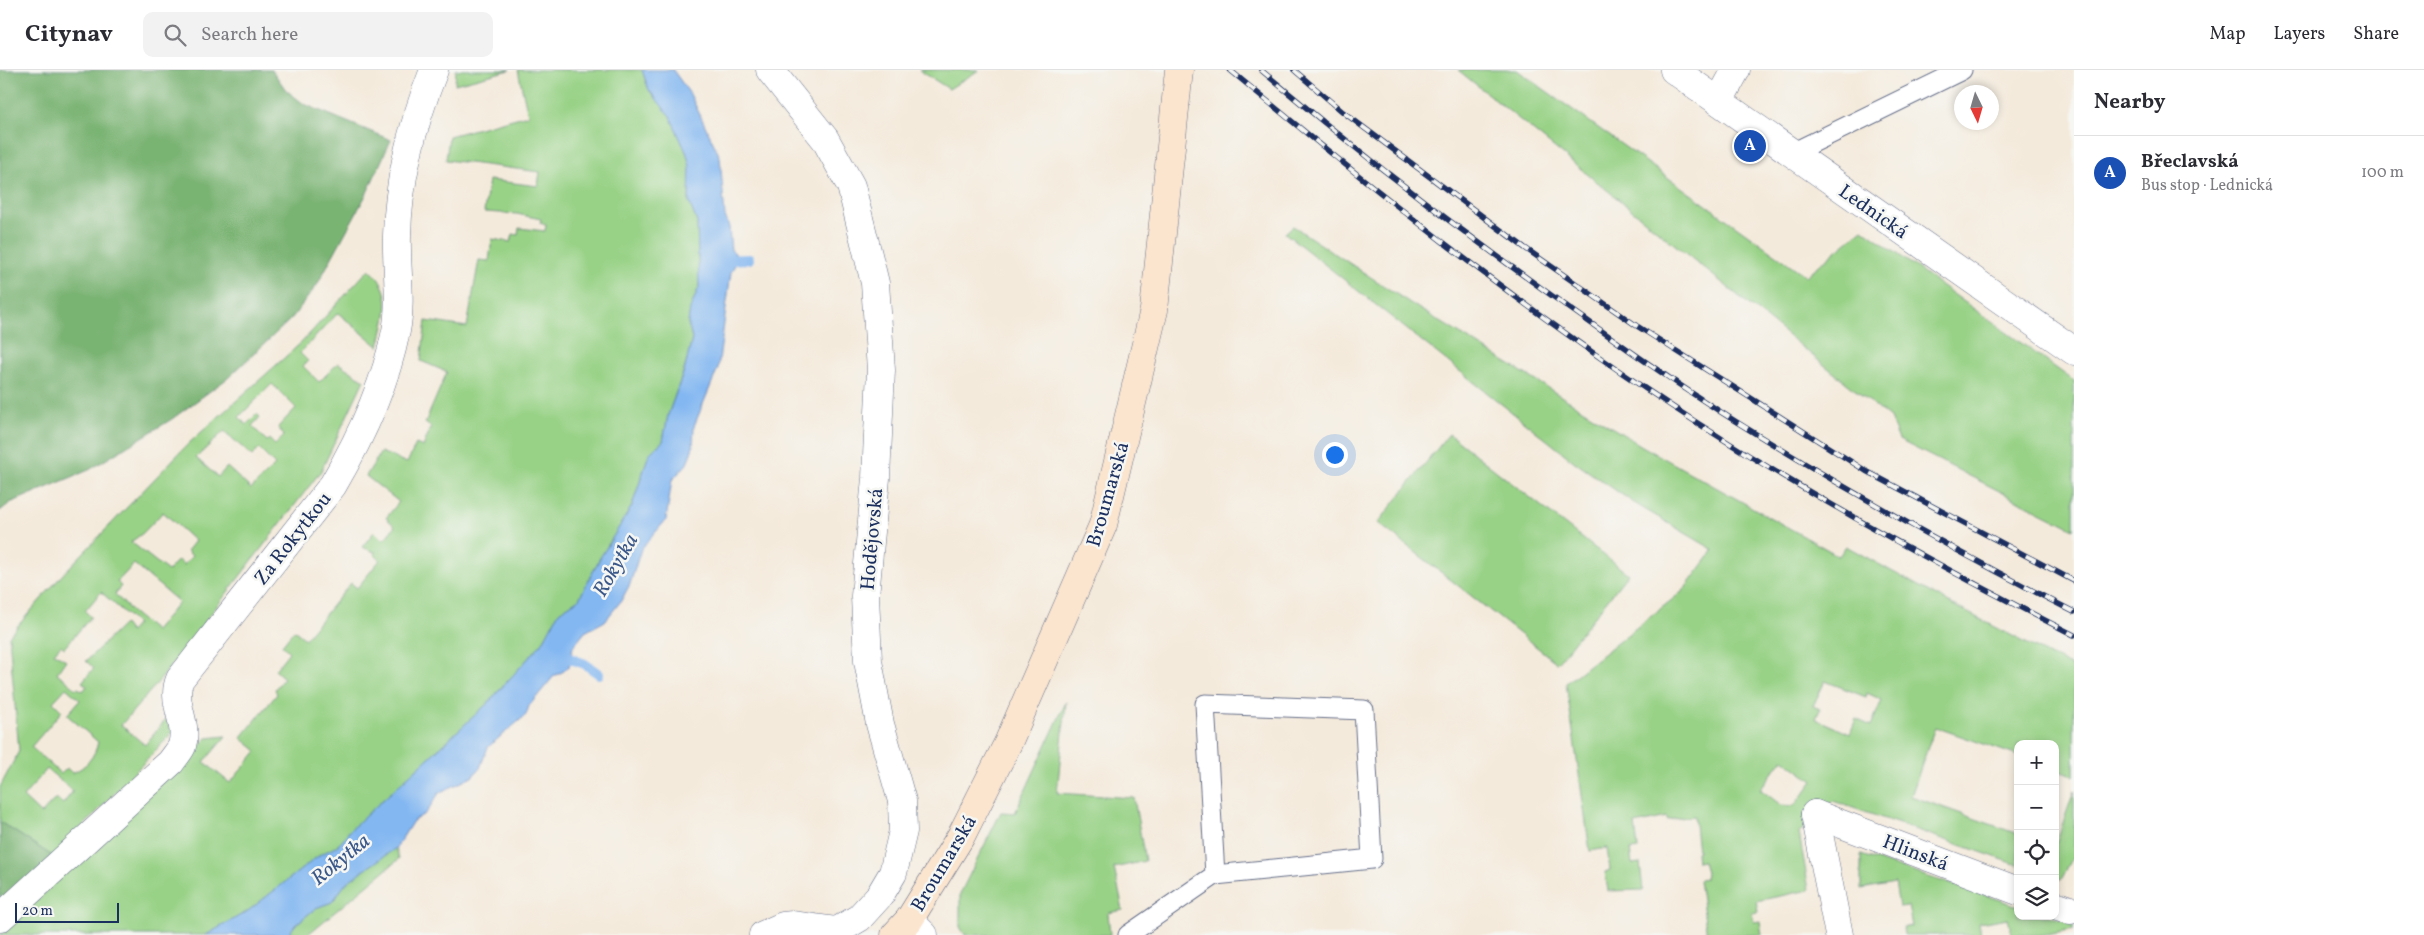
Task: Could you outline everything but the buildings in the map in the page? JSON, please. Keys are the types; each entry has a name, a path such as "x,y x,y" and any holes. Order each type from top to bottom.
{"street":[{"name":"Za Rokytkou","path":"0,918 171,762 182,747 184,735 183,721 176,698 180,679 333,485 350,457 375,404 396,331 398,306 397,235 404,167 434,70"},
{"name":"Hodějovská","path":"763,935 782,926 793,925 837,931 859,918 880,895 893,874 903,831 902,801 880,724 868,661 865,596 876,478 881,370 874,283 851,186 825,139 770,70"},
{"name":"Broumarská","path":"909,930 961,836 1008,743 1103,526 1154,310 1179,70"},
{"name":"Lednická","path":"1674,70 2074,351"},
{"path":"1718,101 1736,70"},
{"name":"Hlinská","path":"1839,935 1815,814 2014,889"}],"lane":[{"path":"1792,153 1962,70"},
{"path":"1128,935 1215,876 1372,859 1364,710 1205,704 1215,876"}],"green space":[{"path":"0,70 272,70 286,90 304,104 391,140 366,195 317,285 292,318 228,378 172,419 89,470 10,503 0,511"},
{"path":"456,70 510,70 455,84"},
{"path":"518,70 642,70 649,90 670,116 687,154 690,167 689,202 697,222 699,287 690,309 688,323 692,339 685,367 668,415 663,441 649,454 632,506 600,558 579,599 559,612 543,642 486,705 349,831 341,842 334,848 321,854 248,911 206,935 0,935 207,738 226,736 204,762 230,783 257,751 241,738 277,694 275,689 284,678 275,670 289,652 282,645 294,630 305,639 351,583 357,588 380,560 374,554 375,552 362,547 374,532 384,540 395,526 386,518 399,502 366,476 381,452 407,463 416,444 423,447 431,427 425,423 447,372 421,361 426,321 467,327 479,260 489,261 492,239 511,242 513,234 518,235 519,228 545,231 546,225 540,223 541,219 517,214 484,212 489,180 538,186 540,172 446,160 449,136 528,115"},
{"path":"919,70 979,70 949,89"},
{"path":"1458,70 1517,70 1806,276 1863,229 2074,381 2074,529 1899,440 1890,418"},
{"path":"1293,226 1413,305 1642,446 1839,556 1846,546 1951,604 2074,668 2074,776 2059,771 2059,740 2014,740 2014,755 1935,727 1911,796 2014,833 2014,864 1833,801 1799,833 1809,890 1756,901 1758,912 1752,913 1754,922 1760,921 1762,935 1707,935 1699,880 1705,879 1706,873 1703,861 1697,862 1696,852 1698,851 1694,816 1667,820 1667,817 1635,824 1638,849 1630,850 1632,864 1640,863 1643,890 1608,891 1605,872 1610,870 1607,848 1590,851 1566,683 1683,591 1714,550 1634,503 1576,463 1285,233","holes":["1825,681 1866,697 1867,693 1882,700 1871,726 1856,719 1850,734 1816,719 1820,709 1813,706","1783,759 1813,781 1794,806 1781,805 1760,789"]},
{"path":"369,269 383,287 386,296 386,315 379,347 338,313 300,353 308,361 303,366 319,382 338,363 364,380 321,471 160,680 121,725 145,745 166,719 173,732 54,857 0,822 0,787 19,751 9,636 63,574 188,444 302,342","holes":["272,384 296,408 278,427 284,436 275,445 269,439 267,441 252,426 260,417 257,414 246,425 239,417","224,431 252,456 259,449 275,465 251,489 227,467 218,477 196,458","163,512 195,541 187,551 192,556 184,565 178,560 168,571 131,542 143,533","134,564 179,602 155,631 132,612 115,594 121,586 117,582","101,592 137,624 130,632 124,624 86,661 94,668 82,682 87,686 83,691 78,688 76,689 57,673 66,660 54,653 61,645 64,648 91,617 85,611","66,688 80,700 67,715 98,742 95,752 85,765 72,773 67,768 61,774 31,747 62,711 53,702","47,769 73,791 63,804 56,798 41,814 23,797"]},
{"path":"1449,434 1628,574 1557,663 1378,523"},
{"path":"1066,702 1057,793 1134,798 1145,861 1114,868 1123,910 1108,913 1110,935 965,935 960,927 960,894 1001,812 1015,813"},
{"path":"2074,791 2074,855 2061,880 2059,879 2059,834"},
{"path":"0,822 54,857 0,910"},
{"path":"396,848 399,859 307,935 288,935 295,925 316,908 332,902 347,882"},
{"path":"1861,855 2014,905 2014,920 2059,919 2074,924 2074,929 2041,935 2012,935 2008,918 1979,923 1981,935 1904,935 1903,928 1912,926 1908,906 1899,907 1895,883 1861,889"}],"water":[{"name":"Rokytka","path":"642,70 673,70 690,94 720,157 725,216 729,227 731,250 735,253 736,263 731,272 718,368 694,426 693,447 687,464 672,480 666,520 641,549 630,584 621,601 605,621 585,632 573,647 569,666 554,676 529,706 526,715 488,747 480,768 472,777 439,793 426,813 413,821 396,848 347,882 332,902 316,908 295,925 288,935 206,935 248,911 321,854 338,845 349,831 486,705 543,642 559,612 579,599 600,558 632,506 649,454 663,441 668,415 685,368 692,339 688,323 690,309 699,287 697,222 689,202 690,167 687,154 670,116 649,90"}],"waterway":[{"path":"722,260 749,259"},
{"path":"558,654 585,664 599,674"}],"railway":[{"path":"1230,70 1470,262 1593,353 1657,396 1764,465 1851,516 1984,589 2074,635"},
{"path":"1261,70 1380,167 1461,229 1543,290 1678,384 1777,447 1861,496 1945,544 2074,612"},
{"path":"1294,70 1343,112 1525,248 1637,326 1866,471 2074,581"}],"place":[{"name":"Břeclavská","path":"1750,146"}]}
